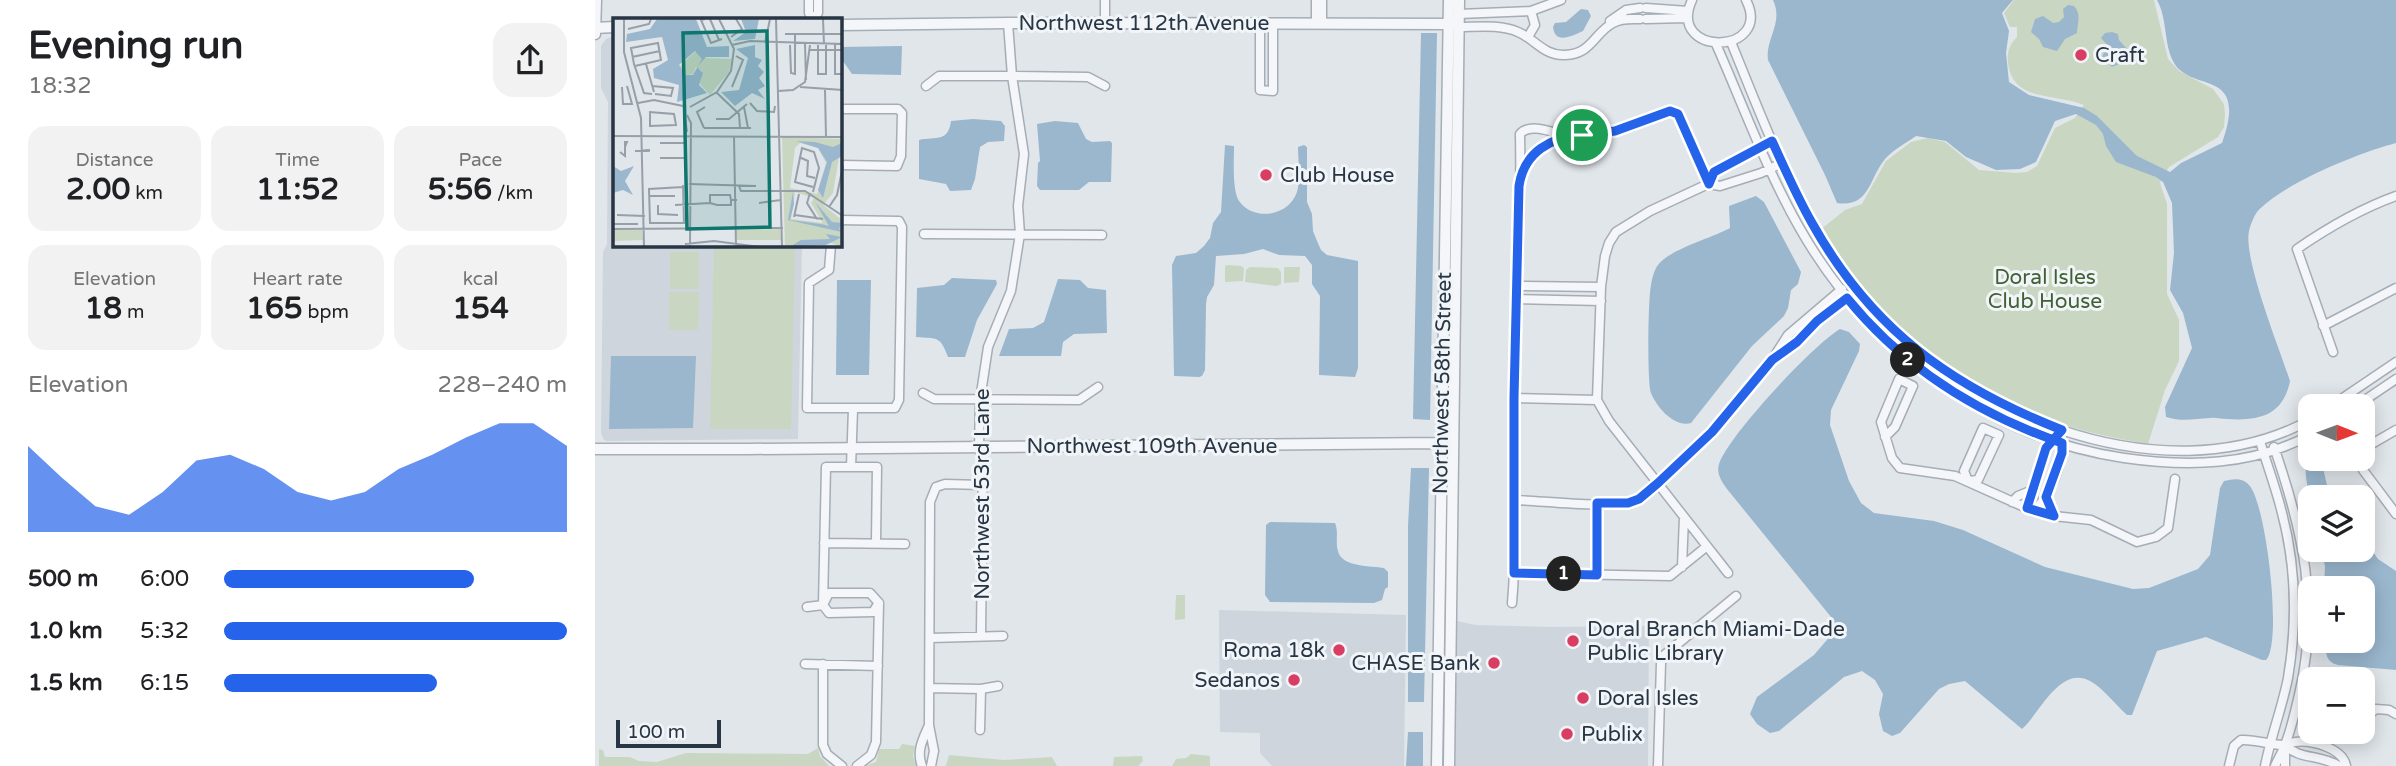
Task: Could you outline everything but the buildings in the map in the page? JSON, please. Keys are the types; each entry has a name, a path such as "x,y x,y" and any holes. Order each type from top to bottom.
{"street":[{"path":"595,34 596,0"},
{"path":"809,0 809,13 812,18"},
{"path":"814,18 818,13 818,0"},
{"path":"1105,0 1105,23"},
{"path":"1316,0 1319,23"},
{"path":"1319,23 1322,0"},
{"name":"Northwest 58th Street","path":"1437,766 1447,443 1453,25 1448,0"},
{"name":"Northwest 58th Street","path":"1453,25 1459,14 1459,0"},
{"path":"1459,14 1531,12 1561,0"},
{"path":"1692,0 1688,14 1695,34 1716,44 1731,42 1744,33 1749,24 1750,9 1746,0"},
{"path":"1660,20 1663,4"},
{"name":"Northwest 112th Avenue","path":"1603,32 1611,19 1626,10 1663,4 1688,14"},
{"path":"1528,37 1535,24 1531,12"},
{"name":"Northwest 112th Avenue","path":"842,25 1453,25 1506,28 1528,37 1538,47 1552,54 1566,55 1581,51 1592,44 1613,23 1625,19 1660,20 1688,14"},
{"name":"Northwest 53rd Lane","path":"981,636 983,463 979,447 979,400 988,347 1011,291 1020,234 1018,205 1024,154 1012,76 1009,23"},
{"path":"1260,23 1260,90 1273,90 1273,23"},
{"path":"595,27 613,27"},
{"path":"1731,42 1772,141 1812,224 1850,283 1896,333 1966,385 2011,409 2062,430 2114,443 2171,450 2210,450 2260,441 2298,426"},
{"path":"1716,44 1799,227 1847,298 1893,347 1939,383 1981,409 2052,439 2113,456 2166,464 2221,462 2263,453 2298,440"},
{"path":"926,86 939,76 1088,78 1105,86"},
{"path":"842,109 898,109 902,113 901,156 897,166 842,165"},
{"path":"1521,174 1541,148 1553,140 1615,131 1670,111 1678,114 1681,119 1709,184"},
{"path":"1511,603 1514,573 1514,398 1520,134 1524,129 1531,128 1568,136"},
{"path":"1709,184 1714,172 1772,141"},
{"path":"1728,573 1609,421 1597,400 1601,287 1605,256 1616,232 1650,211 1709,184 1720,186 1782,163"},
{"path":"2333,352 2297,249 2365,207 2396,196"},
{"path":"831,247 829,270 809,284 807,408 895,408 899,400 902,228 899,221 842,220"},
{"path":"924,233 1102,235"},
{"path":"1515,500 1628,503 1639,499 1712,432 1772,360 1787,335 1850,283"},
{"path":"1517,286 1601,287"},
{"path":"2323,326 2396,288"},
{"path":"1772,360 1797,342 1817,321 1857,292"},
{"path":"1517,299 1601,301"},
{"path":"2349,394 2396,362"},
{"path":"1885,437 1895,428 1913,386 1899,379 1881,419 1881,426 1892,458 1900,468 1945,474 1968,481 2030,510 2091,520 2137,542 2161,534 2168,528 2175,479"},
{"path":"2374,394 2396,379"},
{"path":"923,393 934,399 1079,400 1098,387"},
{"path":"1514,398 1597,400"},
{"path":"851,467 853,409"},
{"path":"1983,428 1999,435 1978,480 1968,481 1964,471 1983,428"},
{"path":"2030,510 2031,491 2046,448 2062,430"},
{"path":"2030,510 2046,497 2062,453 2062,430"},
{"path":"2375,443 2396,430"},
{"path":"2271,438 2302,539 2308,593 2308,632 2302,680 2285,746 2275,766"},
{"path":"2260,441 2282,513 2293,582 2293,633 2289,667 2265,766"},
{"name":"Northwest 58th Street","path":"1447,443 1448,766"},
{"name":"Northwest 109th Avenue","path":"595,449 1447,443"},
{"path":"876,542 877,467 826,467 823,605 829,613 873,612 879,603"},
{"path":"2364,471 2396,514"},
{"path":"2036,475 2052,481"},
{"path":"931,766 934,746 929,725 930,502 936,487 945,484 982,485"},
{"path":"2013,502 2018,496 2031,491"},
{"path":"2046,497 2054,516"},
{"path":"1597,503 1597,575"},
{"path":"1682,567 1683,517"},
{"path":"824,542 905,544"},
{"path":"1514,573 1670,576 1706,547"},
{"path":"823,605 829,593 870,593 879,603 876,742 871,755 857,766"},
{"path":"1658,766 1663,656 1736,596"},
{"path":"807,607 823,605"},
{"path":"930,638 1003,636"},
{"path":"805,664 878,666"},
{"path":"823,664 823,745 827,754 842,766"},
{"path":"929,688 981,689 998,685"},
{"path":"980,730 981,689"},
{"path":"2376,709 2389,710 2396,714"},
{"path":"922,766 919,756 929,725"},
{"path":"2229,766 2234,746 2241,740 2270,742 2285,746 2292,753 2329,759 2339,766"},
{"path":"2285,746 2295,742 2332,748 2345,759 2346,766"},
{"path":"921,745 934,746"},
{"path":"2285,746 2285,766"}],"shaded area":[{"path":"613,36 613,247 802,247 798,439 603,439 603,252 607,244 608,102 601,88 601,46 606,39"},
{"path":"1219,610 1406,615 1404,766 1272,766 1260,753 1260,733 1220,732"},
{"path":"1457,621 1476,625 1549,627 1649,626 1648,766 1455,766"}],"green space":[{"name":"Doral Isles Club House","path":"2014,0 2154,0 2168,59 2179,71 2213,89 2224,104 2224,127 2218,137 2169,167 2160,183 2167,204 2167,294 2179,320 2179,361 2165,390 2148,444 2046,419 1959,376 1920,347 1884,313 1851,274 1820,230 1845,210 1862,204 1886,161 1911,142 1928,138 1945,142 1979,170 2016,173 2027,172 2037,166 2055,128 2075,118 2084,105 2026,90 2011,75 2008,54 2017,37 2017,27 2010,27 2004,13"},
{"path":"714,247 795,247 791,429 710,429"},
{"path":"670,252 699,252 699,289 670,289"},
{"path":"1227,265 1244,268 1243,281 1225,282"},
{"path":"1250,267 1278,268 1281,272 1281,284 1277,286 1245,282 1246,270"},
{"path":"1284,267 1300,267 1299,282 1284,283"},
{"path":"669,292 699,292 698,330 669,330"},
{"path":"1176,595 1185,595 1185,619 1175,620"},
{"path":"902,744 915,746 913,756 916,766 866,766 876,762 879,749 899,749"},
{"path":"818,748 820,756 829,766 599,766 599,749 603,750 605,757 630,757 639,761 657,762 686,753 808,754"},
{"path":"1191,754 1210,756 1210,766 1172,766 1176,759 1186,758"},
{"path":"949,755 1004,760 1052,757 1057,766 946,766"},
{"path":"1142,756 1143,761 1138,766 1113,766 1114,757"}],"water":[{"path":"1773,0 2013,0 2002,13 2009,31 2006,53 2009,82 2029,95 2084,108 2097,116 2137,156 2170,172 2181,163 2222,143 2229,118 2228,102 2223,91 2191,77 2180,70 2172,59 2157,0 2396,0 2396,143 2343,161 2302,180 2268,201 2253,218 2249,244 2251,262 2290,381 2282,402 2268,414 2249,419 2183,420 2166,417 2165,407 2192,348 2183,313 2170,290 2174,253 2172,203 2163,182 2116,162 2096,125 2076,114 2055,121 2036,162 2020,169 1996,170 1966,157 1946,141 1916,136 1885,159 1862,196 1856,201 1837,203 1768,60 1776,16"},
{"path":"2068,5 2074,6 2078,13 2077,33 2065,39 2057,51 2043,47 2031,32 2035,19 2043,16 2053,23 2059,22 2064,17 2063,9"},
{"path":"1581,9 1588,10 1591,16 1583,31 1565,38 1554,33 1555,23 1566,22"},
{"path":"1421,33 1437,33 1430,420 1413,419"},
{"path":"2105,33 2118,34 2119,40 2128,50 2119,64 2112,67 2102,57 2110,48 2101,38"},
{"path":"902,46 901,75 852,74 843,61 842,47"},
{"path":"951,121 1001,121 1005,126 1004,141 988,142 980,147 971,190 950,191 946,184 919,179 919,140 944,136"},
{"path":"1055,121 1078,123 1086,139 1112,143 1111,182 1089,182 1079,190 1040,190 1037,186 1040,161 1037,124"},
{"path":"1225,145 1234,146 1234,182 1239,201 1245,208 1262,214 1279,211 1293,200 1299,181 1298,147 1307,147 1307,202 1312,214 1313,231 1321,250 1327,255 1358,261 1358,368 1355,377 1319,375 1320,296 1312,284 1312,265 1305,256 1279,255 1263,249 1244,254 1216,256 1214,285 1206,304 1205,370 1199,377 1174,376 1172,265 1176,256 1196,253 1210,238 1213,223 1221,212"},
{"path":"1756,196 1764,202 1801,272 1798,284 1791,290 1784,316 1752,346 1691,423 1679,423 1667,416 1651,393 1648,358 1653,275 1658,265 1672,254 1730,228 1729,206"},
{"path":"952,278 996,280 997,284 977,320 965,357 948,357 943,345 937,340 916,337 917,288 944,285"},
{"path":"1058,279 1080,280 1088,288 1106,290 1107,333 1074,334 1063,342 1061,356 999,356 1009,329 1033,328 1044,322"},
{"path":"837,280 871,280 869,375 836,375"},
{"path":"1840,329 1849,332 1860,344 1831,410 1830,425 1849,481 1861,503 1874,513 1934,521 1963,530 2045,567 2133,589 2149,588 2198,569 2210,555 2220,488 2227,480 2246,482 2255,497 2261,517 2270,572 2273,628 2271,648 2266,660 2206,637 2157,651 2132,715 2127,715 2095,684 2079,678 2069,680 2051,693 2022,729 1965,681 1949,684 1939,689 1900,733 1892,736 1883,731 1879,714 1883,694 1875,680 1862,671 1844,677 1779,731 1770,733 1757,724 1750,714 1757,697 1814,655 1832,634 1831,617 1727,489 1721,481 1718,468 1726,451 1754,413 1811,352"},
{"path":"611,356 696,356 693,428 609,429"},
{"path":"1411,468 1429,468 1424,702 1408,702 1408,526"},
{"path":"2306,471 2324,471 2327,485 2308,485"},
{"path":"1270,522 1335,523 1340,556 1351,563 1384,568 1388,572 1388,587 1382,600 1374,603 1270,602 1265,595 1266,525"},
{"path":"2375,555 2396,571 2396,670 2338,665 2328,659 2326,653 2375,653 2375,576 2325,576 2324,562 2375,562"},
{"path":"1408,732 1423,732 1423,766 1406,766"}],"place":[{"name":"Craft","path":"2081,55"},
{"name":"Club House","path":"1266,175"},
{"name":"Doral Branch Miami-Dade Public Library","path":"1573,641"},
{"name":"Roma 18k","path":"1339,650"},
{"name":"CHASE Bank","path":"1494,663"},
{"name":"Sedanos","path":"1294,680"},
{"name":"Doral Isles","path":"1583,698"},
{"name":"Publix","path":"1567,734"}],"route":[{"path":"1582,135 1564,136 1541,148 1521,174 1519,186 1514,398 1514,573 1597,575 1597,503 1628,503 1639,499 1712,432 1772,360 1847,298 1882,337 1939,383 1981,409 2035,434 2052,439 2062,443 2062,453 2046,497 2054,516 2027,508 2046,448 2052,439 2062,430 2011,409 1966,385 1886,324 1850,283 1819,236 1772,141 1714,172 1709,184 1678,114 1670,111 1615,131 1582,135"}]}
